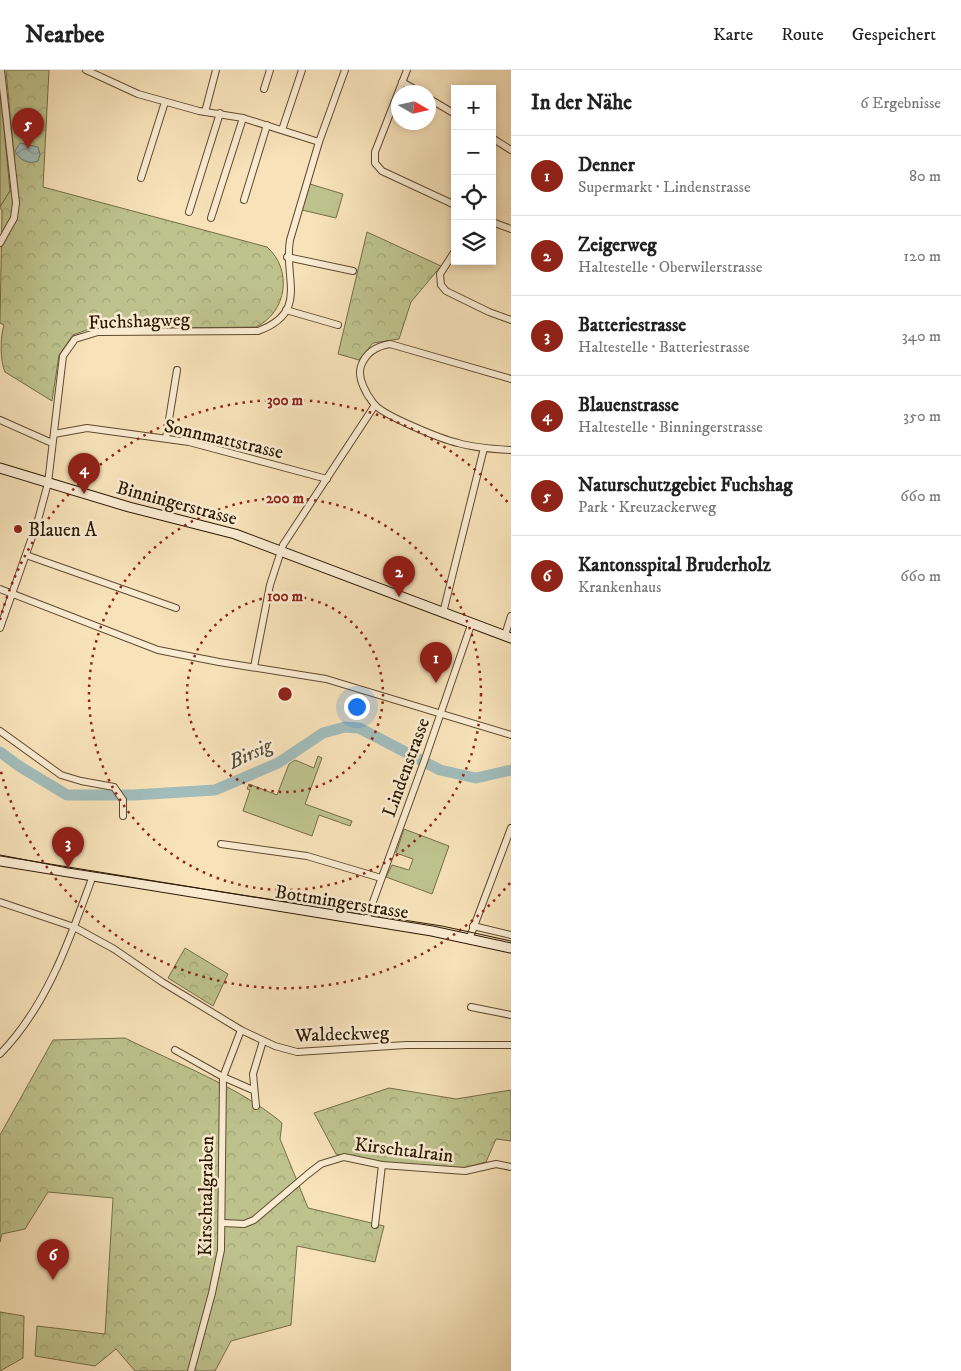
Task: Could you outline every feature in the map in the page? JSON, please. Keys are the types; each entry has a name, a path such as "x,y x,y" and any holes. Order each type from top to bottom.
{"main road":[{"name":"Binningerstrasse","path":"0,468 260,543 508,636"},
{"name":"Bottmingerstrasse","path":"0,861 92,878 470,937 511,948"}],"street":[{"path":"0,243 14,218 16,204 1,70"},
{"path":"86,70 138,94 205,112 243,118 319,142"},
{"path":"205,112 216,70"},
{"path":"264,90 270,70"},
{"path":"282,130 302,70"},
{"path":"338,325 286,310 292,296 292,284 287,257 319,142 345,70"},
{"path":"407,70 375,152 375,163 382,171 451,203"},
{"path":"402,82 407,85"},
{"path":"141,178 165,102"},
{"path":"436,103 451,112"},
{"path":"189,212 220,114"},
{"path":"211,218 243,118"},
{"path":"244,200 268,125"},
{"path":"496,141 511,150"},
{"path":"496,223 511,229"},
{"path":"287,257 353,271"},
{"path":"451,257 440,274 441,285 446,291 489,312 511,320"},
{"name":"Fuchshagweg","path":"0,628 26,555 48,483 63,356 75,339 98,332 258,331 277,321 286,310"},
{"path":"511,379 390,344 374,349 367,356 360,370 362,385 375,405 444,439 484,448 511,450"},
{"path":"166,438 177,370"},
{"path":"254,667 270,585 281,550 375,405"},
{"path":"0,420 52,443"},
{"name":"Sonnmattstrasse","path":"54,434 87,428 166,438 201,444 327,479"},
{"path":"443,613 484,448"},
{"path":"26,555 176,608"},
{"path":"0,589 154,649 337,681 511,735"},
{"path":"508,636 511,616"},
{"name":"Lindenstrasse","path":"366,921 426,758 472,622"},
{"path":"0,731 62,775 81,781 114,787 123,800 123,816"},
{"path":"470,937 511,828"},
{"path":"221,844 307,856 381,878"},
{"path":"0,1054 35,1009 60,961 92,878"},
{"name":"Waldeckweg","path":"0,902 74,927 114,949 162,982 241,1030 263,1041 297,1052 406,1045 511,1045"},
{"path":"473,926 511,935"},
{"path":"471,1008 511,1015"},
{"name":"Kirschtalgraben","path":"191,1371 218,1268 223,1223 222,1077 241,1030"},
{"path":"256,1106 252,1074 263,1041"},
{"path":"175,1050 222,1077 253,1090"},
{"name":"Kirschtalrain","path":"223,1223 244,1224 254,1220 321,1164 344,1156 382,1165 465,1171 496,1164 511,1167"},
{"path":"376,1225 382,1165"}],"green space":[{"path":"6,70 49,70 43,187 267,247 281,267 283,290 280,301 266,320 256,327 89,329 73,335 59,355 52,401 5,372 1,349 4,325 0,323 2,211 0,207 10,191 17,188"},
{"path":"0,87 10,191 0,207"},
{"path":"310,184 343,194 336,218 302,210"},
{"path":"367,232 441,266 411,302 399,339 373,343 359,360 338,354"},
{"path":"318,756 322,758 305,804 352,821 350,826 319,815 312,836 243,811 250,790 247,789 249,784 277,795 289,764 295,760 314,768"},
{"path":"404,829 449,846 432,894 386,877 392,865 409,870 413,859 396,853"},
{"path":"185,948 228,974 213,1006 168,978"},
{"path":"125,1038 227,1087 247,1098 282,1123 280,1139 308,1208 384,1226 375,1262 297,1246 291,1325 231,1341 215,1371 135,1371 116,1349 95,1366 35,1356 37,1326 105,1334 113,1198 48,1192 25,1229 2,1234 0,1242 0,1135 53,1040"},
{"path":"389,1088 456,1099 511,1090 511,1141 496,1139 486,1162 457,1170 387,1165 336,1154 314,1113"},
{"path":"0,1312 24,1316 23,1358 0,1371"}],"water":[{"path":"20,143 38,147 40,154 38,161 28,162 19,157 15,151"}],"waterway":[{"name":"Birsig","path":"0,752 19,766 67,795 134,795 215,790 278,763 323,733 345,727 359,728 440,770 476,778 511,770"}],"tram line":[{"path":"0,855 68,868 442,926 511,941"}],"place":[{"name":"Naturschutzgebiet Fuchshag","path":"28,149"},
{"name":"Blauenstrasse","path":"84,494"},
{"name":"Blauen A","path":"18,529"},
{"name":"Zeigerweg","path":"399,597"},
{"name":"Denner","path":"436,683"},
{"name":"Batteriestrasse","path":"68,868"},
{"name":"Kantonsspital Bruderholz","path":"53,1280"}]}
